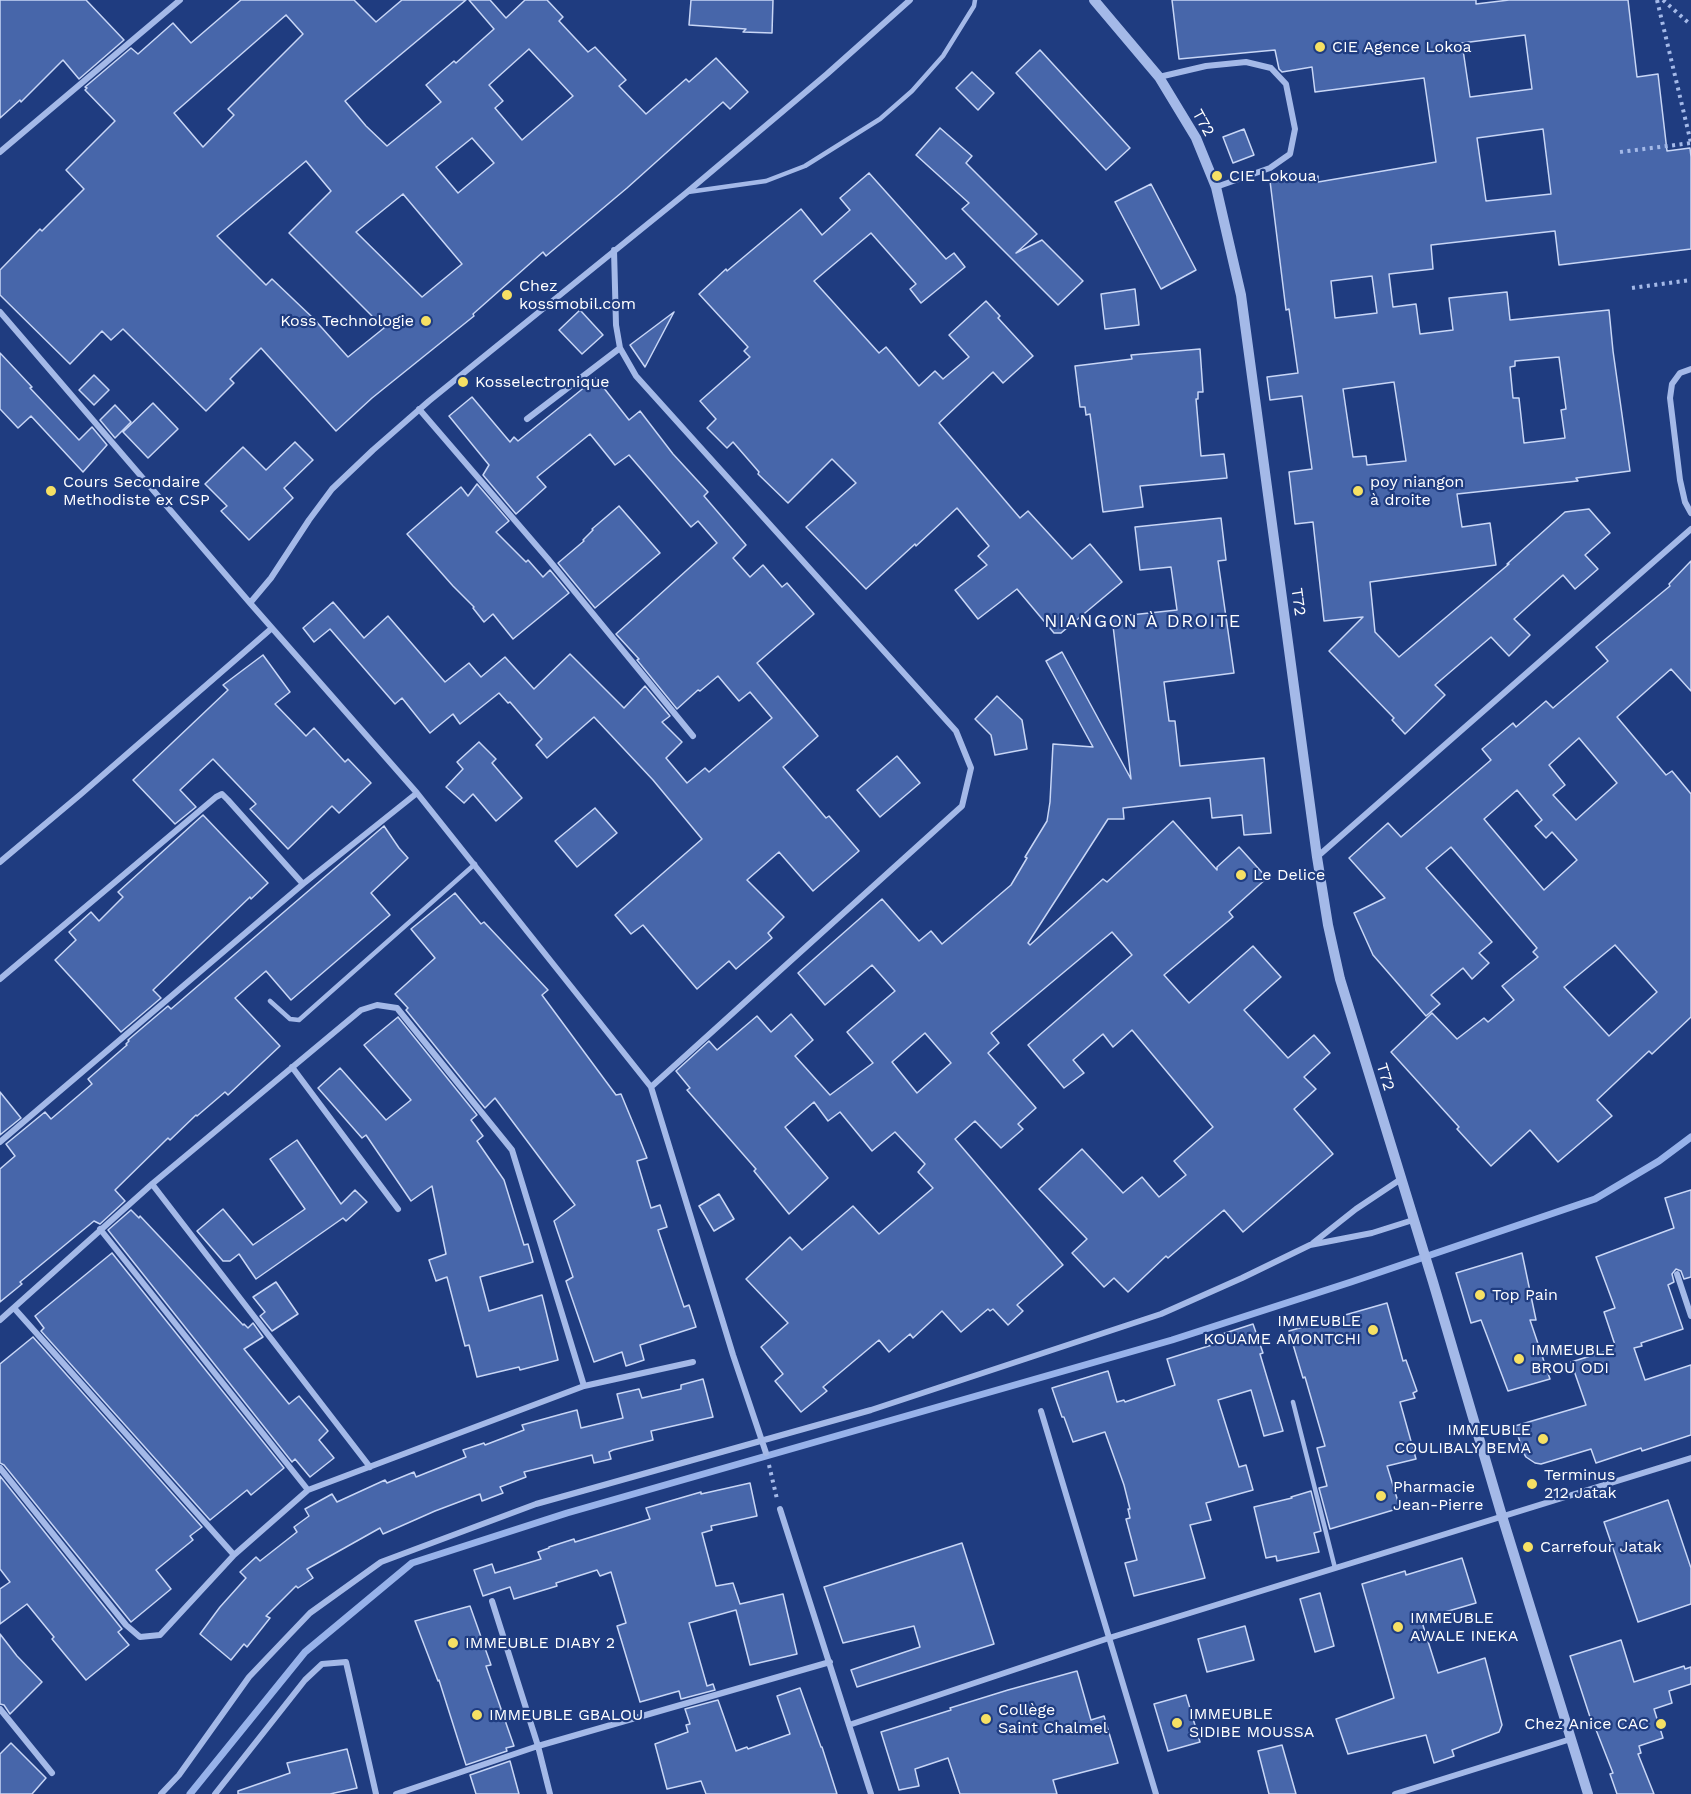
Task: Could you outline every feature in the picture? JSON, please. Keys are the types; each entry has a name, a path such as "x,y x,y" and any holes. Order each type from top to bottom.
{"street":[{"path":"0,152 180,0"},
{"path":"250,603 271,578 332,489 373,450 419,409 827,74 910,0"},
{"name":"T72","path":"1094,0 1159,77 1196,138 1216,187 1241,295 1317,856 1328,925 1340,979 1587,1794"},
{"path":"1159,77 1206,66 1245,62 1271,68 1286,84 1296,129 1290,154 1270,168 1216,187"},
{"path":"614,250 616,325 620,348 636,376 956,731 971,768 962,806 651,1087"},
{"path":"0,312 417,793 651,1087 766,1453"},
{"path":"527,419 620,348"},
{"path":"1691,369 1680,373 1672,384 1670,398 1680,480 1685,502 1691,513"},
{"path":"419,409 548,559 693,736"},
{"path":"1317,856 1691,529"},
{"path":"0,862 273,628"},
{"path":"0,1142 303,884 417,793"},
{"path":"0,979 222,794 303,884"},
{"path":"0,1320 152,1184 361,1010 376,1005 397,1008 512,1149 584,1386"},
{"path":"292,1067 398,1209"},
{"path":"161,1794 179,1775 249,1677 310,1613 381,1562 536,1504 871,1410 1161,1314 1310,1245 1356,1209 1401,1179"},
{"path":"152,1184 370,1467"},
{"path":"1310,1245 1372,1233 1413,1220"},
{"path":"100,1229 308,1490"},
{"path":"1677,1274 1691,1316"},
{"path":"14,1308 234,1555"},
{"path":"0,1468 126,1626 140,1637 160,1635 234,1555 308,1490 584,1386 693,1362"},
{"path":"1041,1411 1156,1794"},
{"path":"849,1725 1109,1638 1691,1458"},
{"path":"780,1509 871,1794"},
{"path":"492,1601 538,1746 550,1794"},
{"path":"215,1794 305,1680 322,1664 346,1662 376,1794"},
{"path":"396,1794 538,1746 830,1662"},
{"path":"0,1709 52,1773"},
{"path":"1395,1794 1571,1739"}],"lane":[{"path":"686,192 766,181 805,166 880,119 912,91 943,56 974,6 975,0"},
{"path":"270,1000 290,1019 298,1020 475,864"},
{"path":"1293,1402 1335,1568"}],"path":[{"path":"1620,152 1691,143 1657,0"},
{"path":"1664,0 1691,25"},
{"path":"1632,288 1691,280"},
{"path":"766,1453 780,1509"}],"building":[{"path":"0,0 86,0 124,40 79,79 63,60 21,102 20,100 0,118"},
{"path":"241,0 354,0 376,22 402,0 466,0 345,101 387,146 441,102 426,85 454,61 456,63 494,29 469,0 490,0 506,18 525,0 547,0 563,17 559,21 588,52 595,47 626,80 619,86 646,114 686,79 689,82 716,58 748,92 730,109 723,102 627,188 546,256 543,252 473,314 474,316 372,398 336,431 261,348 230,379 234,383 206,411 123,329 111,340 102,331 70,364 0,295 0,270 84,189 66,170 115,121 85,90 87,88 85,87 131,48 138,54 173,23 191,43","holes":["286,15 303,34 228,109 234,115 203,147 174,113","529,49 573,96 522,140 495,108 503,101 489,85","472,138 494,163 458,193 436,167","306,161 331,191 289,233 384,328 348,357 313,318 272,279 266,285 217,236","403,194 462,264 422,297 356,232"]},
{"path":"691,0 773,0 772,33 689,25"},
{"path":"1172,0 1476,0 1476,4 1509,0 1628,0 1637,77 1658,74 1667,151 1690,148 1691,249 1559,265 1555,231 1431,245 1433,269 1389,274 1393,307 1416,304 1420,334 1453,330 1449,298 1507,292 1510,320 1609,310 1630,471 1576,478 1578,481 1457,494 1462,527 1490,523 1496,565 1370,582 1375,632 1399,657 1509,564 1507,564 1565,512 1589,509 1610,533 1585,555 1598,569 1575,589 1563,575 1514,619 1530,635 1509,656 1491,637 1435,685 1445,695 1405,734 1392,720 1394,718 1329,651 1363,617 1324,621 1313,522 1295,524 1289,472 1312,469 1302,396 1270,400 1267,377 1298,373 1289,309 1286,310 1270,181 1318,176 1318,182 1436,162 1424,78 1315,92 1312,67 1282,72 1279,69 1275,50 1179,59","holes":["1525,35 1532,89 1470,97 1462,43","1543,129 1551,194 1486,201 1477,138","1372,276 1377,313 1335,318 1331,281","1559,357 1566,409 1561,410 1565,438 1524,443 1519,398 1513,398 1510,367 1515,366 1515,361","1394,382 1406,461 1367,465 1366,456 1353,457 1343,389"]},
{"path":"1040,50 1130,148 1106,170 1016,73"},
{"path":"972,72 994,93 978,110 956,88"},
{"path":"940,128 972,156 966,163 1037,234 1016,253 1042,240 1083,281 1058,305 962,209 969,203 916,155"},
{"path":"1244,129 1254,155 1233,163 1223,137"},
{"path":"869,173 946,259 954,253 965,267 921,303 910,289 916,284 871,233 814,281 879,353 886,347 919,386 935,371 943,379 969,357 949,335 986,301 1000,316 998,318 1033,356 1003,383 993,372 939,423 1020,518 1028,511 1072,559 1090,544 1122,582 1061,633 1054,633 1017,589 978,619 955,590 987,565 978,556 989,546 957,508 866,589 806,527 856,483 832,459 788,503 758,474 759,472 733,442 727,448 707,428 716,419 700,401 750,357 744,351 748,347 699,294 726,269 727,271 801,209 822,235 850,210 840,198"},
{"path":"1151,184 1196,270 1161,289 1115,202"},
{"path":"1135,289 1139,325 1105,329 1101,294"},
{"path":"580,310 603,335 582,354 559,330"},
{"path":"674,312 645,367 630,345"},
{"path":"1200,349 1203,392 1198,392 1198,399 1196,399 1201,456 1224,454 1227,478 1140,486 1143,507 1103,512 1090,414 1086,415 1085,407 1080,407 1075,366 1132,359 1131,355"},
{"path":"0,353 79,440 92,427 107,445 83,472 31,416 18,428 0,409"},
{"path":"94,375 109,390 94,405 79,390"},
{"path":"596,378 629,420 640,411 673,454 708,492 704,496 746,545 733,558 750,577 763,565 782,587 787,583 814,614 757,663 818,736 783,767 826,818 829,816 859,851 813,891 779,852 747,880 784,917 768,933 772,938 736,969 729,961 697,989 643,925 631,934 615,915 702,839 653,780 594,717 547,758 536,745 542,739 510,702 508,703 499,693 460,724 453,714 430,733 402,698 395,704 330,629 314,642 303,628 333,602 364,638 388,616 445,682 469,663 481,677 505,657 534,689 570,654 624,708 645,686 670,716 662,722 682,742 666,758 687,783 705,768 709,772 772,718 750,692 739,701 718,676 677,709 637,660 639,659 616,634 717,543 698,521 691,527 629,455 615,465 590,434 537,477 546,487 516,514 483,475 489,465 449,416 472,397 510,442 514,437 518,441"},
{"path":"153,403 178,429 148,458 123,432"},
{"path":"115,405 131,422 115,438 100,420"},
{"path":"295,442 313,460 284,488 293,498 249,540 221,511 227,506 205,484 243,447 266,470"},
{"path":"477,484 509,521 496,532 526,562 528,560 543,577 550,570 569,593 513,639 493,614 484,622 474,607 407,534 461,487 468,496"},
{"path":"619,506 660,553 595,608 558,563"},
{"path":"1221,518 1226,560 1218,561 1234,673 1164,682 1169,721 1175,721 1180,766 1264,758 1271,833 1244,835 1242,815 1212,818 1210,798 1123,808 1124,819 1108,819 1028,943 1030,945 1103,879 1107,882 1173,821 1217,870 1217,867 1239,847 1267,878 1229,912 1233,917 1164,975 1189,1003 1253,946 1281,977 1244,1010 1288,1058 1314,1035 1330,1053 1304,1077 1316,1089 1294,1109 1333,1154 1243,1232 1224,1210 1168,1258 1166,1256 1128,1292 1114,1278 1104,1287 1072,1253 1087,1239 1039,1189 1082,1149 1123,1193 1142,1177 1159,1197 1186,1175 1174,1161 1213,1127 1132,1030 1113,1047 1103,1034 1073,1060 1084,1073 1064,1088 1028,1045 1132,955 1112,932 991,1033 999,1043 988,1053 1036,1108 1018,1124 1023,1129 1001,1148 975,1121 955,1139 1063,1265 1017,1305 1023,1311 1008,1325 993,1309 990,1311 988,1309 961,1332 942,1311 913,1338 910,1334 889,1352 879,1340 823,1387 827,1391 801,1412 775,1381 783,1374 761,1347 788,1323 746,1279 790,1237 802,1250 853,1206 879,1234 933,1188 918,1172 925,1164 895,1132 872,1151 840,1112 828,1121 814,1102 785,1127 828,1178 789,1214 754,1171 756,1169 687,1090 690,1088 676,1071 709,1041 717,1050 757,1016 771,1032 791,1014 813,1040 795,1056 830,1095 873,1063 847,1032 895,991 872,965 825,1005 798,973 882,899 919,941 931,931 942,944 1011,885 1047,821 1053,744 1093,747 1046,661 1062,652 1131,779 1112,617 1177,610 1171,567 1140,570 1135,527","holes":["925,1033 951,1063 917,1093 892,1062"]},
{"path":"1691,561 1691,691 1671,669 1617,717 1666,775 1672,771 1691,794 1691,1017 1652,1054 1649,1051 1597,1100 1612,1116 1558,1162 1530,1130 1491,1166 1391,1052 1432,1013 1457,1039 1484,1018 1488,1022 1514,1000 1502,986 1538,957 1533,952 1537,948 1451,847 1426,868 1492,942 1479,953 1489,963 1472,979 1463,968 1431,995 1440,1004 1426,1016 1373,955 1354,913 1385,898 1349,858 1388,823 1401,837 1491,760 1482,749 1513,723 1516,727 1546,701 1553,708 1608,661 1596,647 1670,586 1669,584","holes":["1579,738 1617,783 1576,820 1553,795 1565,785 1549,765","1517,790 1542,820 1535,826 1546,838 1552,832 1577,860 1544,890 1484,819","1615,945 1657,992 1609,1036 1564,987"]},
{"path":"263,655 290,692 275,704 306,736 314,728 345,762 348,759 371,783 339,813 332,806 288,849 250,809 256,804 213,759 180,790 196,807 175,824 133,780 228,690 223,685"},
{"path":"997,696 1022,720 1027,749 995,755 991,735 975,719"},
{"path":"479,742 496,759 492,763 522,798 496,821 473,794 464,803 446,787 463,769 457,762"},
{"path":"897,756 920,783 880,817 857,790"},
{"path":"595,808 617,833 577,867 555,841"},
{"path":"203,815 268,883 251,899 250,897 153,990 161,998 121,1032 55,960 76,940 69,932 91,912 99,921 123,897 118,892"},
{"path":"384,826 408,858 371,893 390,915 291,1000 266,971 235,998 280,1046 228,1095 225,1092 170,1140 168,1138 115,1190 125,1201 100,1224 94,1221 20,1282 22,1284 0,1302 0,1169 15,1156 6,1144 45,1112 51,1119 92,1084 88,1079 127,1045 128,1040 168,1006 171,1009"},
{"path":"455,893 481,924 484,922 548,990 542,995 616,1095 621,1094 638,1135 647,1158 637,1161 651,1208 660,1205 667,1227 658,1230 684,1307 689,1305 696,1327 640,1345 644,1360 626,1366 622,1352 594,1362 566,1281 573,1277 554,1221 575,1205 495,1098 485,1108 395,994 435,958 411,929"},
{"path":"398,1017 477,1115 471,1120 483,1136 477,1141 504,1180 524,1245 528,1244 533,1262 480,1277 489,1311 542,1295 558,1360 520,1370 519,1367 477,1377 469,1345 465,1346 447,1277 436,1281 429,1260 446,1254 432,1186 411,1201 366,1135 362,1138 318,1088 340,1068 386,1120 411,1100 364,1045"},
{"path":"0,1092 21,1118 0,1135"},
{"path":"297,1140 341,1204 355,1190 367,1202 346,1221 343,1218 256,1279 239,1254 230,1261 223,1261 197,1231 223,1209 253,1245 305,1209 270,1159"},
{"path":"1691,1190 1691,1277 1684,1279 1681,1271 1676,1269 1672,1274 1674,1282 1668,1285 1683,1329 1641,1343 1642,1346 1634,1348 1645,1380 1691,1365 1691,1435 1596,1463 1591,1449 1541,1464 1535,1463 1523,1452 1515,1426 1586,1405 1571,1362 1607,1351 1606,1348 1615,1345 1604,1312 1615,1308 1596,1257 1674,1228 1665,1198"},
{"path":"719,1194 734,1219 714,1231 699,1206"},
{"path":"131,1210 139,1218 140,1216 243,1325 248,1328 253,1323 263,1337 244,1349 289,1404 299,1396 328,1431 319,1440 334,1458 310,1477 295,1459 292,1462 108,1230"},
{"path":"112,1253 284,1468 251,1495 247,1490 210,1520 41,1331 44,1328 35,1316"},
{"path":"1522,1253 1536,1320 1530,1320 1550,1379 1508,1391 1481,1320 1471,1323 1456,1273"},
{"path":"276,1282 298,1314 272,1331 260,1316 265,1312 253,1297"},
{"path":"1387,1303 1403,1361 1406,1360 1417,1391 1413,1393 1415,1398 1400,1402 1416,1459 1387,1466 1400,1508 1330,1529 1319,1488 1327,1486 1317,1448 1325,1446 1289,1331"},
{"path":"1253,1324 1283,1431 1264,1436 1251,1390 1218,1400 1239,1467 1246,1465 1253,1490 1206,1503 1211,1520 1190,1525 1205,1578 1134,1596 1125,1563 1137,1560 1126,1519 1130,1518 1128,1509 1130,1509 1105,1432 1073,1442 1052,1388 1108,1371 1117,1402 1124,1400 1125,1402 1175,1385 1167,1359 1215,1344 1213,1337"},
{"path":"33,1337 202,1527 190,1536 193,1540 156,1570 171,1589 131,1622 4,1465 0,1463 0,1364"},
{"path":"703,1379 713,1417 651,1431 653,1440 613,1450 609,1452 611,1459 594,1463 592,1455 524,1472 526,1477 500,1487 503,1493 482,1501 480,1494 383,1534 380,1528 307,1569 313,1578 298,1588 296,1586 266,1616 270,1618 247,1647 244,1644 231,1660 200,1634 246,1578 240,1572 256,1557 260,1561 297,1532 294,1527 309,1516 305,1509 332,1494 337,1502 385,1480 387,1483 414,1472 416,1477 466,1457 463,1450 484,1443 485,1445 524,1430 522,1425 577,1410 581,1428 623,1418 617,1394 639,1389 642,1398 681,1389 681,1385"},
{"path":"0,1476 122,1629 118,1632 129,1645 86,1680 27,1604 0,1624 0,1589 10,1582 0,1569"},
{"path":"750,1483 757,1516 711,1526 712,1530 702,1533 716,1586 733,1583 740,1604 783,1594 797,1654 750,1665 736,1610 689,1623 707,1686 713,1684 715,1690 681,1699 679,1691 640,1702 617,1626 626,1623 611,1572 600,1576 597,1570 556,1583 557,1586 514,1599 510,1587 483,1596 474,1570 492,1564 495,1573 541,1559 538,1552 549,1547 574,1539 575,1542 650,1519 646,1508 701,1492 701,1494"},
{"path":"1311,1491 1321,1531 1314,1533 1319,1552 1277,1561 1276,1556 1266,1558 1254,1507"},
{"path":"1668,1500 1691,1568 1691,1604 1638,1622 1604,1522"},
{"path":"962,1543 994,1644 857,1687 851,1670 920,1647 914,1626 843,1643 824,1587"},
{"path":"1462,1558 1476,1603 1421,1619 1438,1673 1485,1658 1502,1725 1499,1732 1452,1750 1454,1756 1434,1763 1426,1735 1348,1754 1336,1719 1394,1698 1362,1584 1405,1571 1406,1575"},
{"path":"1320,1593 1334,1646 1315,1652 1300,1599"},
{"path":"470,1606 491,1665 486,1666 514,1746 506,1748 507,1751 466,1765 439,1680 415,1621"},
{"path":"1245,1626 1254,1660 1207,1672 1198,1639"},
{"path":"0,1634 42,1682 10,1714 4,1705 0,1704"},
{"path":"1621,1640 1634,1682 1684,1666 1685,1669 1691,1667 1691,1684 1669,1691 1672,1703 1654,1709 1663,1738 1639,1746 1641,1753 1638,1754 1654,1794 1617,1794 1610,1774 1613,1773 1590,1717 1570,1656"},
{"path":"1077,1671 1091,1720 1104,1716 1118,1763 1053,1780 1057,1794 960,1794 948,1758 915,1769 919,1786 899,1790 881,1732 951,1710 950,1708"},
{"path":"800,1688 837,1794 706,1794 701,1781 667,1789 655,1744 688,1732 686,1725 690,1724 685,1709 718,1700 736,1751 747,1747 748,1749 790,1734 777,1696"},
{"name":"IMMEUBLE SIDIBE MOUSSA","path":"1186,1695 1200,1742 1168,1751 1154,1704"},
{"path":"11,1743 46,1778 32,1794 0,1794 0,1754"},
{"path":"1282,1745 1296,1794 1269,1794 1258,1751"},
{"path":"347,1749 357,1788 330,1794 238,1794 238,1791 290,1773 287,1763"},
{"path":"510,1761 519,1794 476,1794 470,1775"}],"waterway":[{"path":"190,1794 305,1652 412,1563 567,1513 1172,1340 1351,1282 1595,1199 1659,1161 1691,1137"}],"place":[{"name":"CIE Agence Lokoa","path":"1320,47"},
{"name":"CIE Lokoua","path":"1217,176"},
{"name":"Chez kossmobil.com","path":"507,295"},
{"name":"Koss Technologie","path":"426,321"},
{"name":"Kosselectronique","path":"463,382"},
{"name":"Cours Secondaire Methodiste ex CSP","path":"51,491"},
{"name":"poy niangon à droite","path":"1358,491"},
{"name":"Le Delice","path":"1241,875"},
{"name":"Top Pain","path":"1480,1295"},
{"name":"IMMEUBLE KOUAME AMONTCHI","path":"1373,1330"},
{"name":"IMMEUBLE BROU ODI","path":"1519,1359"},
{"name":"IMMEUBLE COULIBALY BEMA","path":"1543,1439"},
{"name":"Terminus 212 Jatak","path":"1532,1484"},
{"name":"Pharmacie Jean-Pierre","path":"1381,1496"},
{"name":"Carrefour Jatak","path":"1528,1547"},
{"name":"IMMEUBLE AWALE INEKA","path":"1398,1627"},
{"name":"IMMEUBLE DIABY 2","path":"453,1643"},
{"name":"IMMEUBLE GBALOU","path":"477,1715"},
{"name":"Collège Saint Chalmel","path":"986,1719"},
{"name":"IMMEUBLE SIDIBE MOUSSA","path":"1177,1723"},
{"name":"Chez Anice CAC","path":"1661,1724"}],"district":[{"name":"NIANGON À DROITE","path":"1143,622"}]}
